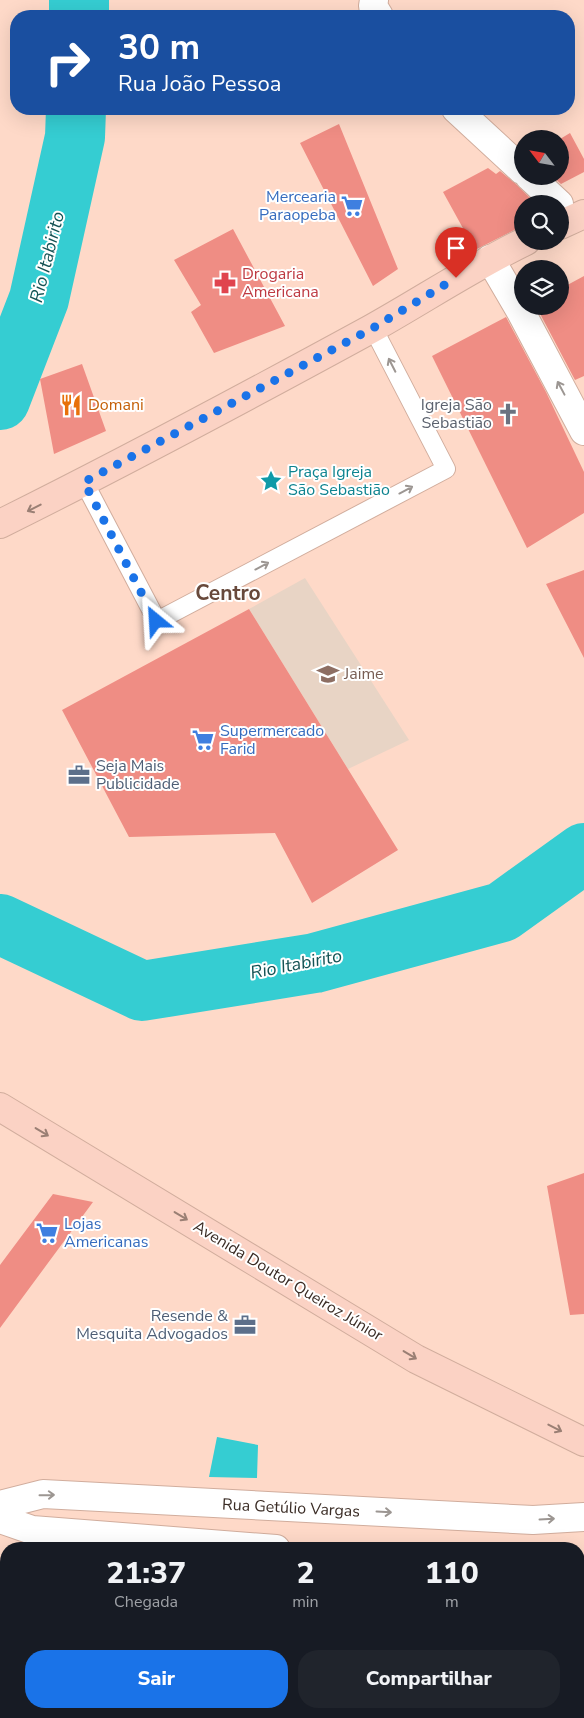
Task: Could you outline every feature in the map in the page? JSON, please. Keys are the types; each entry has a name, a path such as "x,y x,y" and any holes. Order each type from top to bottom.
{"main road":[{"path":"0,524 76,487 373,328 490,259 514,247"},
{"name":"Avenida Doutor Queiroz Júnior","path":"0,1107 416,1358 584,1442"}],"street":[{"path":"462,115 514,163"},
{"path":"539,185 550,195"},
{"path":"490,259 521,312 584,431"},
{"name":"Rua Getúlio Vargas","path":"0,1505 43,1494 533,1520 584,1517"},
{"path":"0,1519 32,1530 186,1542"}],"lane":[{"path":"76,487 156,621 446,469 373,328"}],"shaded area":[{"name":"Jaime","path":"305,578 409,740 348,769 249,609"}],"water":[{"path":"217,1437 258,1445 257,1478 209,1477"}],"building":[{"name":"Mercearia Paraopeba","path":"339,124 398,269 373,286 300,143"},
{"path":"569,134 584,159 584,172 569,180"},
{"path":"488,168 496,174 500,171 527,195 514,195 514,230 475,250 443,192"},
{"name":"Drogaria Americana","path":"233,229 285,326 214,353 191,312 201,305 174,260"},
{"path":"584,276 584,376 575,380 541,315 569,315 569,284"},
{"name":"Igreja São Sebastião","path":"506,317 546,392 584,472 584,513 527,548 432,356"},
{"name":"Domani","path":"82,364 106,431 54,454 40,379"},
{"path":"584,570 584,658 546,584"},
{"name":"Supermercado Farid","path":"249,609 398,850 312,903 275,833 129,837 62,710"},
{"path":"584,1173 584,1314 570,1315 547,1186"},
{"name":"Lojas Americanas","path":"53,1194 93,1202 0,1328 0,1265"}],"waterway":[{"name":"Rio Itabirito","path":"79,0 79,10"},
{"name":"Rio Itabirito","path":"0,400 39,299 75,137 76,115"},
{"name":"Rio Itabirito","path":"0,924 142,991 315,963 502,912 584,853"}],"place":[{"name":"Mercearia Paraopeba","path":"352,206"},
{"name":"Drogaria Americana","path":"225,283"},
{"name":"Domani","path":"71,405"},
{"name":"Igreja São Sebastião","path":"508,414"},
{"name":"Praça Igreja São Sebastião","path":"271,481"},
{"name":"Jaime","path":"328,674"},
{"name":"Supermercado Farid","path":"203,740"},
{"name":"Seja Mais Publicidade","path":"79,775"},
{"name":"Lojas Americanas","path":"47,1233"},
{"name":"Resende & Mesquita Advogados","path":"245,1325"}],"district":[{"name":"Centro","path":"228,593"}],"route":[{"path":"156,621 84,482 373,328 456,278"}]}
